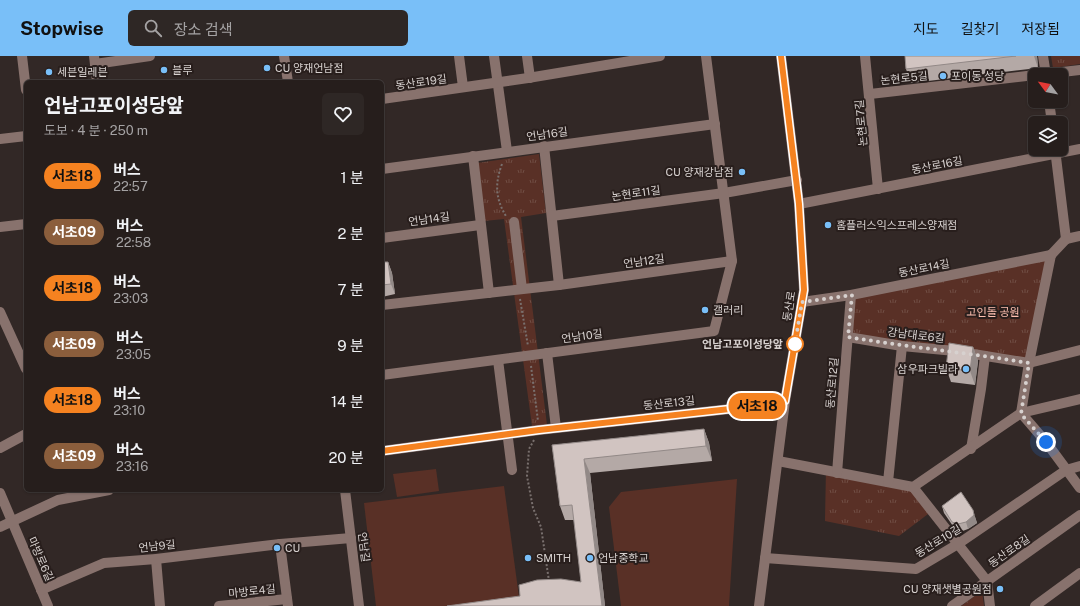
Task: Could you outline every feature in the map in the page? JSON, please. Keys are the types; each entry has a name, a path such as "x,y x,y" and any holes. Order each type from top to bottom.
{"street":[{"path":"22,56 25,80"},
{"path":"97,80 94,60 150,56"},
{"path":"284,56 288,80"},
{"name":"동산로19길","path":"459,56 463,87"},
{"path":"494,56 499,82 507,151"},
{"path":"528,56 530,78"},
{"name":"동산로19길","path":"384,99 530,78 660,56"},
{"path":"706,56 732,261"},
{"name":"동산로","path":"759,606 785,401 804,290 797,180 781,56"},
{"name":"논현로7길","path":"865,56 870,94 878,189"},
{"path":"1042,68 1043,56"},
{"name":"논현로5길","path":"1068,72 1080,70"},
{"name":"논현로5길","path":"870,94 1028,76"},
{"name":"언남16길","path":"384,168 715,124"},
{"path":"0,139 24,136"},
{"path":"544,146 559,285"},
{"name":"동산로16길","path":"1068,151 1080,150"},
{"path":"472,156 489,293"},
{"name":"동산로16길","path":"799,204 1036,156"},
{"path":"1056,156 1066,239"},
{"name":"논현로11길","path":"552,216 724,193 797,180"},
{"path":"514,222 522,289"},
{"path":"0,227 24,224"},
{"name":"언남14길","path":"384,238 480,225"},
{"path":"1080,236 1066,239 1051,255 1029,363 1021,414 1080,488"},
{"name":"동산로14길","path":"802,302 852,295 1051,255"},
{"name":"언남12길","path":"384,305 559,285 732,261"},
{"name":"언남10길","path":"384,375 714,331 732,261"},
{"name":"동산로12길","path":"837,472 852,295"},
{"path":"0,312 23,355"},
{"name":"강남대로6길","path":"848,337 902,346 1029,363"},
{"path":"888,482 902,346"},
{"path":"1029,363 1080,350"},
{"path":"547,353 556,428"},
{"path":"971,449 985,356"},
{"path":"498,360 512,470"},
{"path":"913,487 1021,414 1080,399"},
{"name":"동산로13길","path":"384,451 556,428 767,405 785,401"},
{"path":"0,448 24,435"},
{"path":"778,461 913,487 987,581 990,606"},
{"name":"동산로10길","path":"765,558 916,569 958,544 1066,470 1080,466"},
{"path":"0,527 58,500 99,492"},
{"name":"언남길","path":"345,492 359,606"},
{"name":"마방로6길","path":"0,493 11,522 48,606"},
{"name":"동산로8길","path":"952,606 1080,515"},
{"name":"언남9길","path":"41,590 104,563 156,559 280,544 351,538"},
{"path":"280,544 288,602"},
{"path":"156,559 160,606"},
{"path":"1035,606 1080,573"},
{"name":"마방로4길","path":"219,606 288,602"}],"green space":[{"path":"1051,56 1080,56 1080,64 1053,68"},
{"path":"539,154 546,213 521,217 547,425 532,426 504,219 484,221 477,163"},
{"name":"고인돌 공원","path":"1051,255 1029,363 848,337 851,295"},
{"path":"436,469 439,491 397,497 393,474"},
{"path":"826,470 913,487 932,511 899,536 825,521"},
{"path":"737,479 729,606 621,606 609,507 621,492"},
{"path":"504,486 519,597 452,606 376,606 364,503"},
{"path":"982,591 984,606 961,606"}],"building":[{"path":"905,56 1016,56 906,69"},
{"path":"384,262 388,262 391,284 384,285"},
{"path":"949,343 973,347 970,371 946,368"},
{"path":"704,429 706,446 584,459 602,606 447,606 520,596 519,585 537,580 561,579 581,582 572,505 560,506 552,445"},
{"path":"961,492 973,510 974,515 966,522 958,524 952,522 942,506"}],"bus line":[{"name":"서초18","path":"384,451 461,439 767,405 785,401 804,290 799,204 781,56"}],"place":[{"name":"CU 양재언남점","path":"267,68"},
{"name":"블루","path":"164,70"},
{"name":"세븐일레븐","path":"49,72"},
{"name":"포이동 성당","path":"943,76"},
{"name":"CU 양재강남점","path":"742,172"},
{"name":"홈플러스익스프레스양재점","path":"828,225"},
{"name":"갤러리","path":"705,310"},
{"name":"언남고포이성당앞","path":"795,344"},
{"name":"삼우파크빌라","path":"966,369"},
{"name":"CU","path":"277,548"},
{"name":"SMITH","path":"528,558"},
{"name":"언남중학교","path":"590,558"},
{"name":"CU 양재샛별공원점","path":"1000,589"}],"route":[{"path":"795,344 802,302 852,295 848,337 902,346 955,351 1029,363 1021,414 1046,442"}]}
